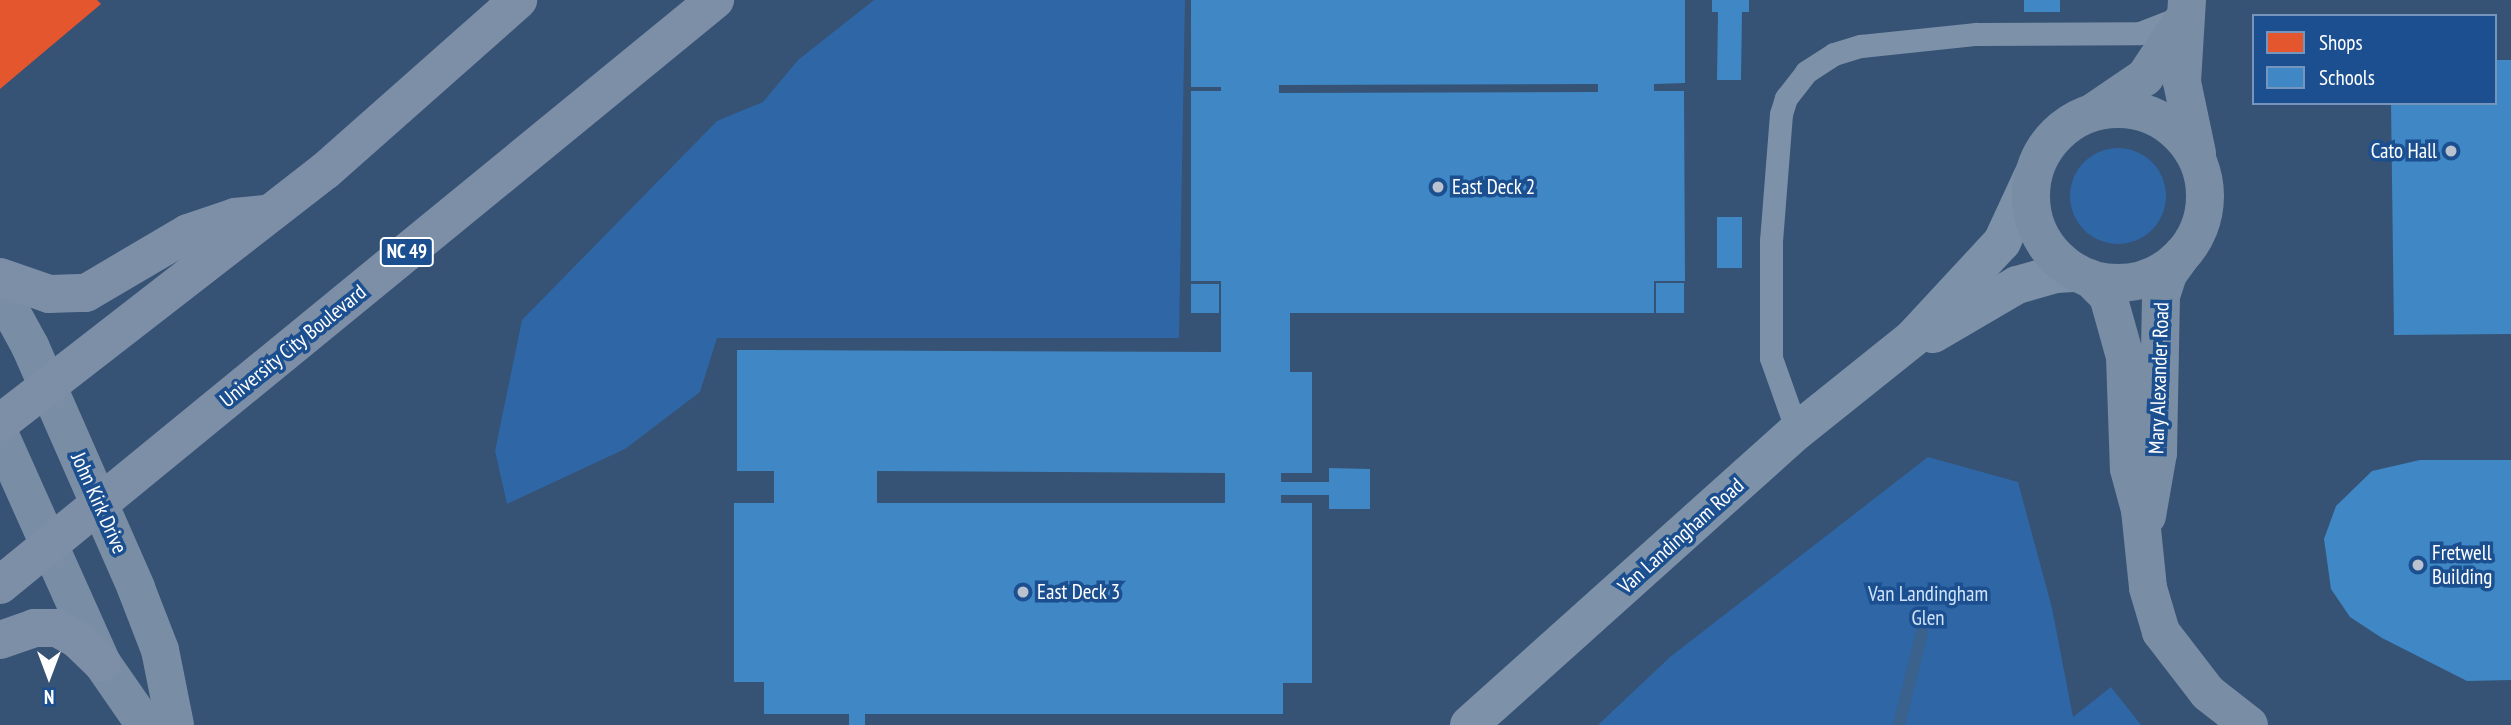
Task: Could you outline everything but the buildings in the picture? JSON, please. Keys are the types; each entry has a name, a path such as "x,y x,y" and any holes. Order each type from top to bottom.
{"main road":[{"path":"0,423 270,213 518,0"},
{"name":"University City Boulevard","path":"0,585 715,0"},
{"path":"0,276 49,294 86,293 188,233 235,217 270,213"},
{"path":"0,640 34,628 57,628 77,639 102,663"}],"street":[{"name":"Mary Alexander Road","path":"2185,8 2174,39 2145,77 2112,103 2087,114 2051,139 2032,177 2031,205 2039,233 2054,256 2108,296 2125,357 2129,469 2145,550 2148,587 2161,632 2208,693 2249,725"},
{"name":"Mary Alexander Road","path":"2145,550 2158,453 2161,296 2168,274 2183,254 2203,215 2202,172 2184,105 2185,8"},
{"name":"Mary Alexander Road","path":"2087,114 2129,110 2157,118 2189,146 2202,172"},
{"name":"Van Landingham Road","path":"1469,725 1797,431 1896,353 1992,256 2012,226 2032,177"},
{"name":"Mary Alexander Road","path":"2084,276 2134,281 2160,272 2183,254"},
{"name":"Van Landingham Road","path":"1896,353 2017,285 2056,274 2084,276"},
{"name":"John Kirk Drive","path":"0,290 48,386 160,650 175,725"},
{"path":"0,435 51,543 102,663 145,725"}],"lane":[{"path":"1797,431 1771,358 1771,240 1781,114 1786,98 1806,72 1834,54 1861,46 1976,34 2140,33 2163,28 2185,8"}],"green space":[{"path":"874,0 1185,0 1179,338 717,338 700,392 625,449 507,504 495,451 522,320 717,121 763,102 798,60"},
{"path":"2118,148 2136,152 2152,162 2162,178 2166,196 2162,214 2152,230 2136,240 2118,244 2100,240 2084,230 2074,214 2070,196 2074,178 2084,162 2100,152"},
{"name":"Van Landingham Glen","path":"1928,457 2018,482 2052,608 2073,717 2111,687 2141,725 1598,725 1670,657"}],"waterway":[{"path":"1899,725 1922,632"}],"place":[{"name":"Cato Hall","path":"2451,151"},
{"name":"East Deck 2","path":"1438,187"},
{"name":"Fretwell Building","path":"2418,565"},
{"name":"East Deck 3","path":"1023,592"}]}
